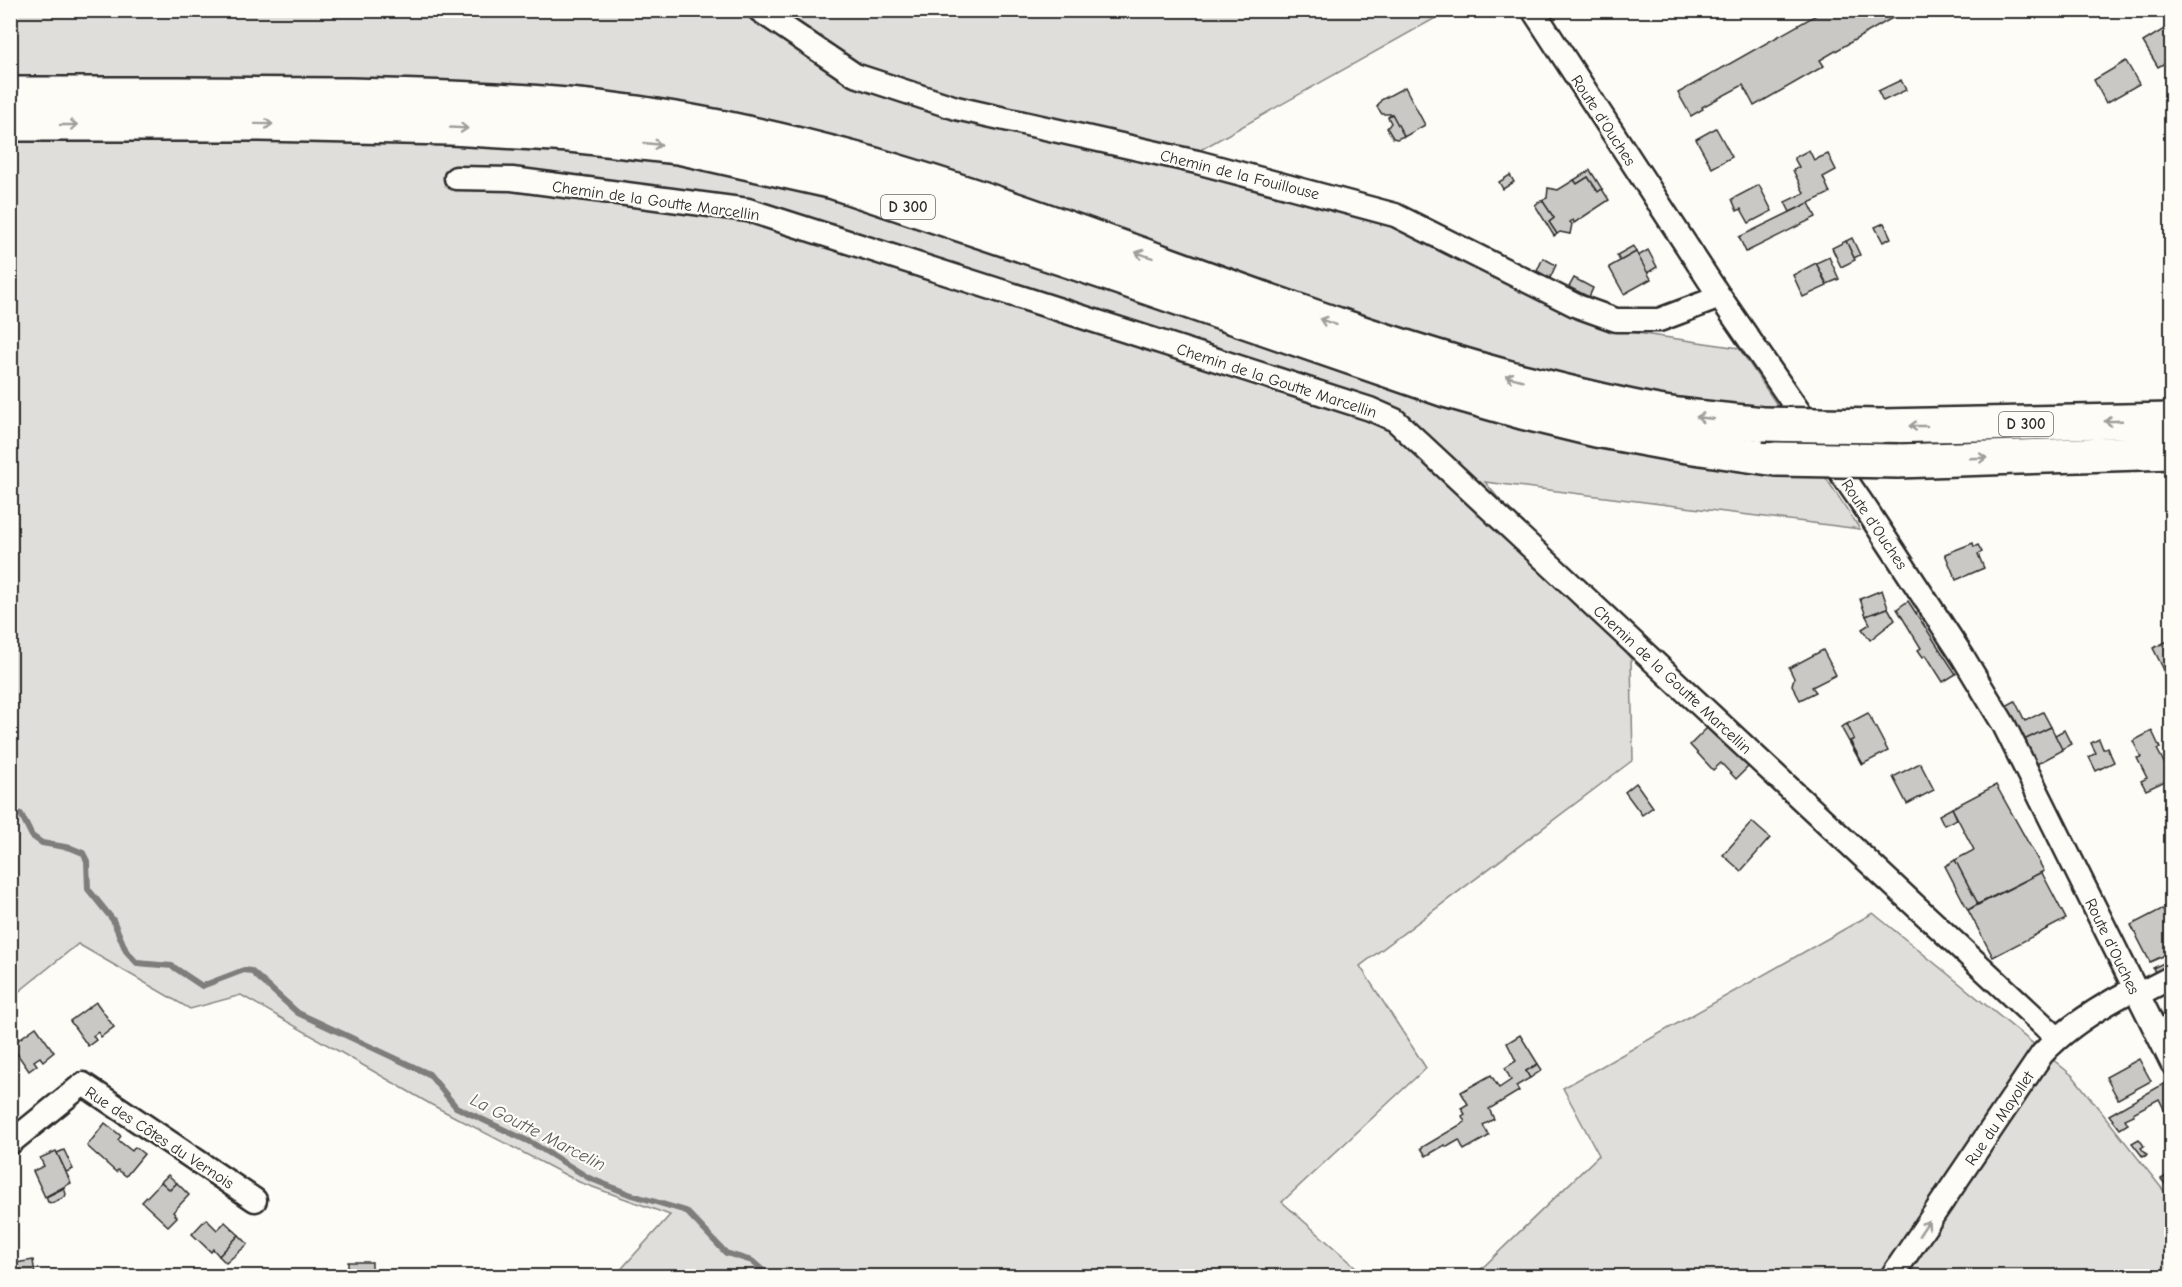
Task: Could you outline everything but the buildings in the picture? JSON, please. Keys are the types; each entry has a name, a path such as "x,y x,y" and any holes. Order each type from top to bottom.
{"main road":[{"name":"D 300","path":"10,94 430,97 596,108 724,127 853,159 968,194 1156,259 1251,296 1434,357 1568,393 1664,413 1763,424 1881,426 2172,420"},
{"name":"D 300","path":"10,124 259,124 451,128 570,135 678,147 834,182 1104,272 1448,391 1596,430 1776,459 1898,461 2172,452"}],"street":[{"name":"Chemin de la Fouillouse","path":"759,10 855,75 956,108 1197,162 1395,215 1577,306 1616,320 1659,320 1720,297"},
{"name":"Route d'Ouches","path":"1533,10 1720,297 1866,509 2004,725 2172,1063"},
{"name":"Chemin de la Goutte Marcellin","path":"456,178 512,179 748,210 1370,409 1395,420 2057,1038"},
{"name":"Rue du Mayollet","path":"1892,1276 2042,1054 2057,1038 2106,1004 2172,977"},
{"name":"Rue des Côtes du Vernois","path":"10,1143 83,1084 255,1200"}],"shaded area":[{"path":"11,11 1448,11 1177,163 1390,220 1602,328 1739,348 1860,529 1485,482 1631,659 1633,760 1360,966 1426,1068 1282,1202 1366,1276 615,1276 670,1215 579,1182 432,1105 241,995 190,1009 78,944 11,998"},
{"path":"1873,913 2073,1076 2171,1200 2171,1276 1474,1276 1599,1155 1563,1088"}],"waterway":[{"name":"La Goutte Marcelin","path":"10,812 21,814 32,836 42,843 71,848 83,853 87,861 88,889 113,920 126,951 137,963 172,966 202,986 244,970 251,971 298,1013 429,1074 456,1107 532,1143 589,1178 629,1194 686,1211 726,1253 752,1261 769,1276"}]}
